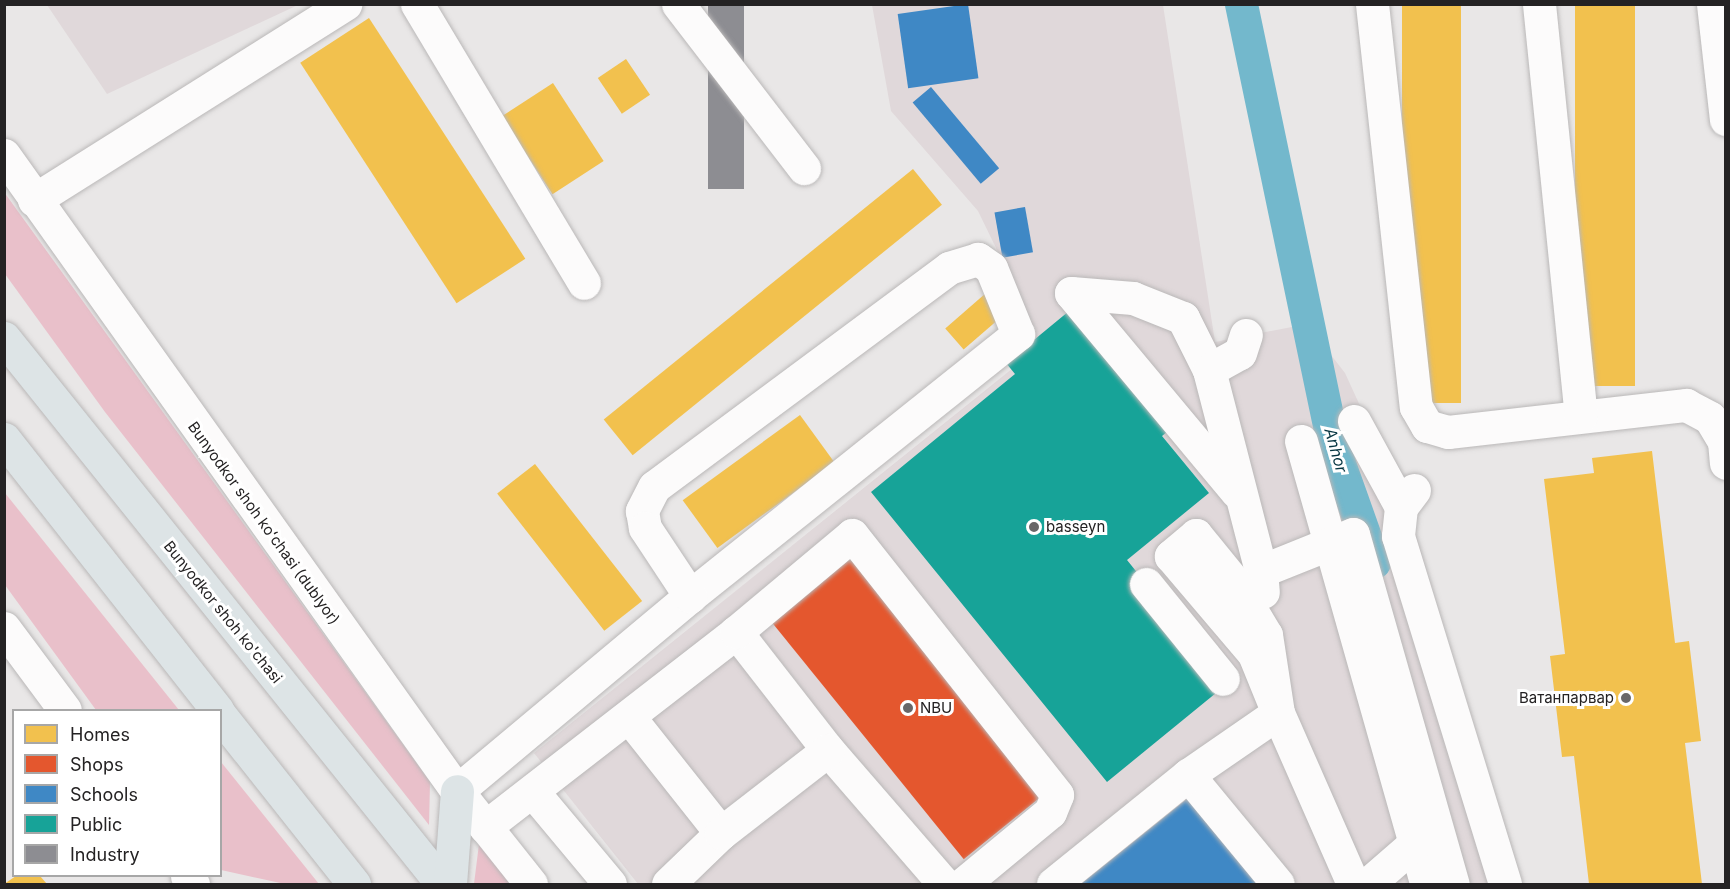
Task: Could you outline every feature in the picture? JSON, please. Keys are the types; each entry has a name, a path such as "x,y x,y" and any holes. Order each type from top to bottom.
{"main road":[{"name":"Bunyodkor shoh ko'chasi","path":"4,338 442,885"},
{"path":"4,439 215,709"},
{"path":"222,718 354,885"},
{"path":"450,885 457,791"}],"street":[{"path":"34,200 345,4"},
{"path":"417,4 584,284"},
{"path":"678,4 804,168"},
{"path":"1372,4 1416,407 1427,426 1448,432 1686,405 1718,410 1724,441 1725,463"},
{"path":"1539,4 1581,416"},
{"path":"1713,4 1725,119"},
{"name":"Bunyodkor shoh koʻchasi (dublyor)","path":"4,155 457,791 531,885"},
{"path":"457,791 690,596 1018,334 991,268 978,259 949,268 654,487 642,511 645,528 690,596"},
{"path":"1243,499 1094,302 1133,298 1183,318 1209,370 1243,499 1235,586 1254,654 1353,885"},
{"path":"1209,370 1240,353 1246,335"},
{"path":"1354,421 1407,499 1398,536 1505,885"},
{"path":"1301,441 1426,885"},
{"path":"1181,626 1235,586 1353,534 1453,885"},
{"path":"485,827 533,792 736,632 852,535 1057,795 1050,812 963,885"},
{"path":"1146,584 1223,679"},
{"path":"1235,586 1266,636 1278,713"},
{"path":"4,628 64,709"},
{"path":"736,632 828,750 944,885"},
{"path":"1053,885 1188,775 1278,713"},
{"path":"629,717 721,833"},
{"path":"668,885 721,833 828,750"},
{"path":"1188,775 1278,885"},
{"path":"533,792 610,885"},
{"path":"1368,885 1414,844"}],"shaded area":[{"path":"47,5 298,5 107,94"},
{"path":"872,5 1163,5 1215,342 1307,324 1345,373 1410,515 1519,884 638,884 534,753 1028,356 1019,295 978,211 891,111"},
{"path":"4,192 430,782 429,825 105,412 5,274"},
{"path":"4,493 178,709 95,709 5,585"},
{"path":"222,763 319,884 285,884 222,870"},
{"path":"479,844 511,884 474,884"}],"building: Homes":[{"path":"1402,4 1461,4 1461,403 1402,403"},
{"path":"1575,4 1635,4 1635,386 1575,386"},
{"path":"369,18 525,259 457,303 300,63"},
{"path":"626,59 650,95 622,114 598,78"},
{"path":"553,83 604,161 552,194 502,116"},
{"path":"913,169 942,205 633,455 604,419"},
{"path":"986,293 1004,314 964,350 945,328"},
{"path":"800,415 835,463 717,548 683,500"},
{"name":"Ватанпарвар","path":"1652,451 1675,643 1689,641 1701,741 1685,743 1702,884 1589,884 1574,756 1562,757 1550,656 1565,654 1544,479 1594,473 1592,458"},
{"path":"535,464 642,601 604,631 497,494"},
{"path":"14,877 41,877 47,884 4,884"}],"building: Shops":[{"name":"NBU","path":"852,556 1045,794 964,859 771,621"}],"building: Schools":[{"path":"968,4 978,78 908,88 898,14"},
{"path":"931,87 999,168 981,184 913,102"},
{"path":"1025,207 1033,252 1002,258 994,212"},
{"path":"1193,794 1261,884 1081,884"}],"building: Public":[{"name":"basseyn","path":"1080,302 1178,423 1162,436 1209,493 1127,560 1227,684 1107,782 871,492 1015,374 1006,363"}],"building: Industry":[{"path":"708,4 744,4 744,189 708,189"}],"waterway":[{"name":"Anhor","path":"1241,4 1334,449 1374,562"}],"place":[{"name":"basseyn","path":"1034,527"},
{"name":"Ватанпарвар","path":"1626,698"},
{"name":"NBU","path":"908,708"}]}
